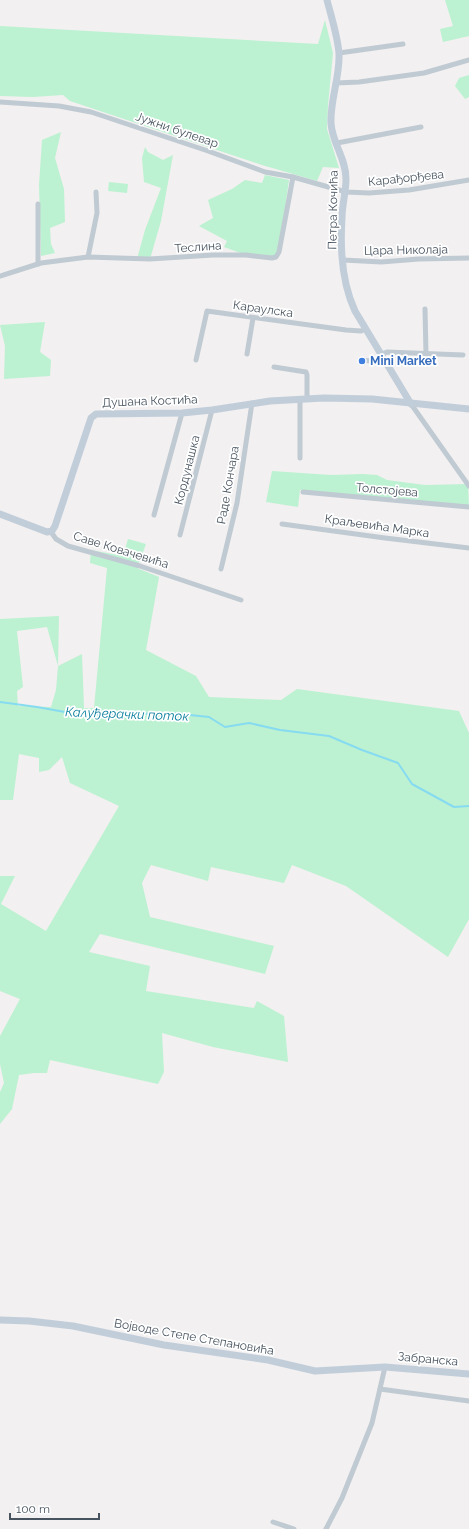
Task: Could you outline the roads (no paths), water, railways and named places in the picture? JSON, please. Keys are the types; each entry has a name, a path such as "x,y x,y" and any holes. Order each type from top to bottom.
{"street":[{"name":"Петра Кочића","path":"327,0 339,53 331,123 345,166 346,192 342,217 341,238 345,280 349,296 355,311 411,404 469,486"},
{"path":"339,53 403,44"},
{"path":"336,83 359,82 424,73 469,60"},
{"name":"Јужни булевар","path":"0,102 59,106 91,112 208,151 265,172 293,177 346,192"},
{"path":"337,143 421,128"},
{"name":"Теслина","path":"0,276 38,264 88,257 150,259 213,255 246,255 272,258 279,252 293,177"},
{"name":"Карађорђева","path":"346,192 369,193 409,190 469,180"},
{"path":"88,257 97,213 96,192"},
{"path":"38,204 38,264"},
{"name":"Цара Николаја","path":"343,260 381,262 419,259 469,258"},
{"path":"425,309 426,354"},
{"name":"Караулска","path":"196,360 207,311 346,330 361,331 366,329"},
{"path":"247,354 253,318"},
{"path":"382,354 386,352 463,355"},
{"path":"361,360 380,362 386,361"},
{"path":"274,367 306,372 307,374 303,399 300,458"},
{"name":"Душана Костића","path":"51,532 56,526 91,418 96,414 182,413 212,410 252,403 303,399 372,399 469,409"},
{"name":"Раде Кончара","path":"221,569 237,503 252,403"},
{"name":"Кордунашка","path":"180,535 212,410"},
{"path":"154,515 182,413"},
{"name":"Толстојева","path":"302,492 469,507"},
{"name":"Саве Ковачевића","path":"0,514 47,532 51,532 56,539 68,546 140,566 241,600"},
{"name":"Краљевића Марка","path":"282,524 469,548"},
{"name":"Војводе Степе Степановића","path":"0,1320 37,1321 73,1326 164,1345 268,1360 315,1372 385,1367"},
{"path":"326,1529 342,1498 368,1434 375,1412 385,1367"},
{"name":"Забранска","path":"385,1367 469,1374"},
{"path":"380,1389 469,1401"},
{"path":"273,1522 294,1529"}],"waterway":[{"name":"Калуђерачки поток","path":"0,702 76,714 106,715 171,713 209,717 225,727 249,723 280,730 329,736 398,763 412,784 454,807 469,806"}],"place":[{"name":"Mini Market","path":"362,361"}]}
